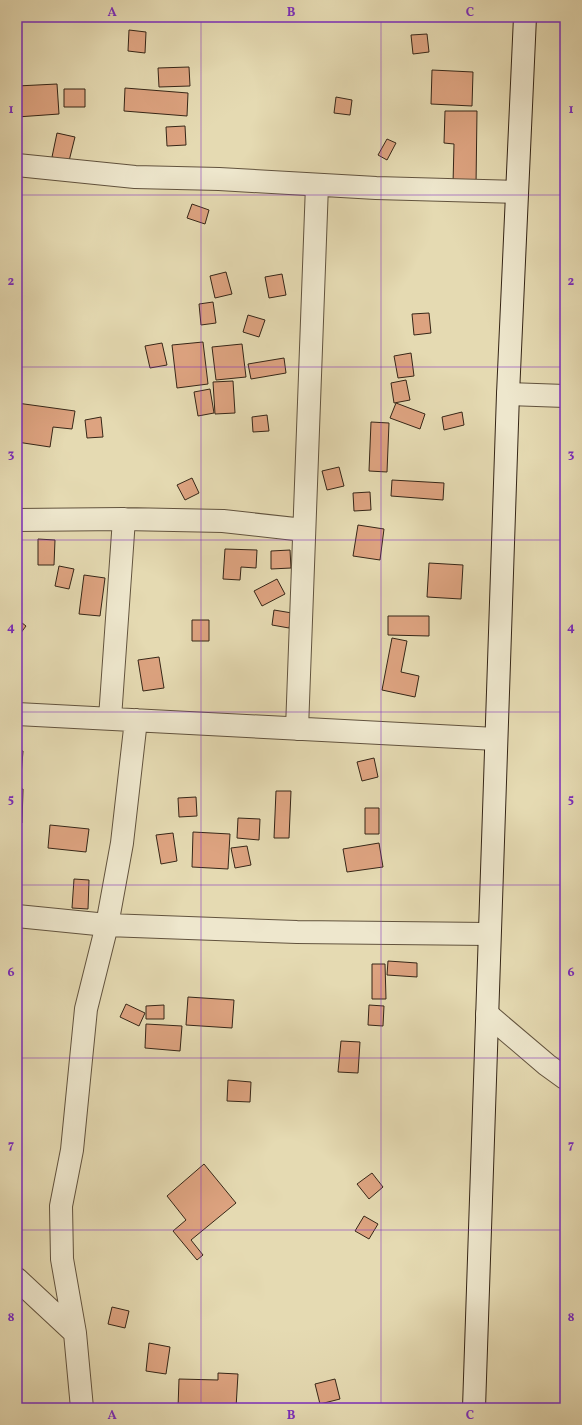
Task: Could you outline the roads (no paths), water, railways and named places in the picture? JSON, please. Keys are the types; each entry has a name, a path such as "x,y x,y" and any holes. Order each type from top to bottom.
{"street":[{"path":"474,1408 508,394 525,17"},
{"path":"17,165 135,177 219,179 376,188 517,192"},
{"path":"297,730 316,185"},
{"path":"508,394 565,396"},
{"path":"17,520 124,519 223,521 304,530"},
{"path":"110,718 124,519"},
{"path":"17,714 110,718 297,730 496,739"},
{"path":"82,1408 75,1333 62,1259 61,1206 72,1150 86,1009 107,925 122,843 136,720"},
{"path":"17,916 107,925 297,932 489,934"},
{"path":"487,1014 547,1065 565,1078"},
{"path":"17,1279 75,1333"}]}
